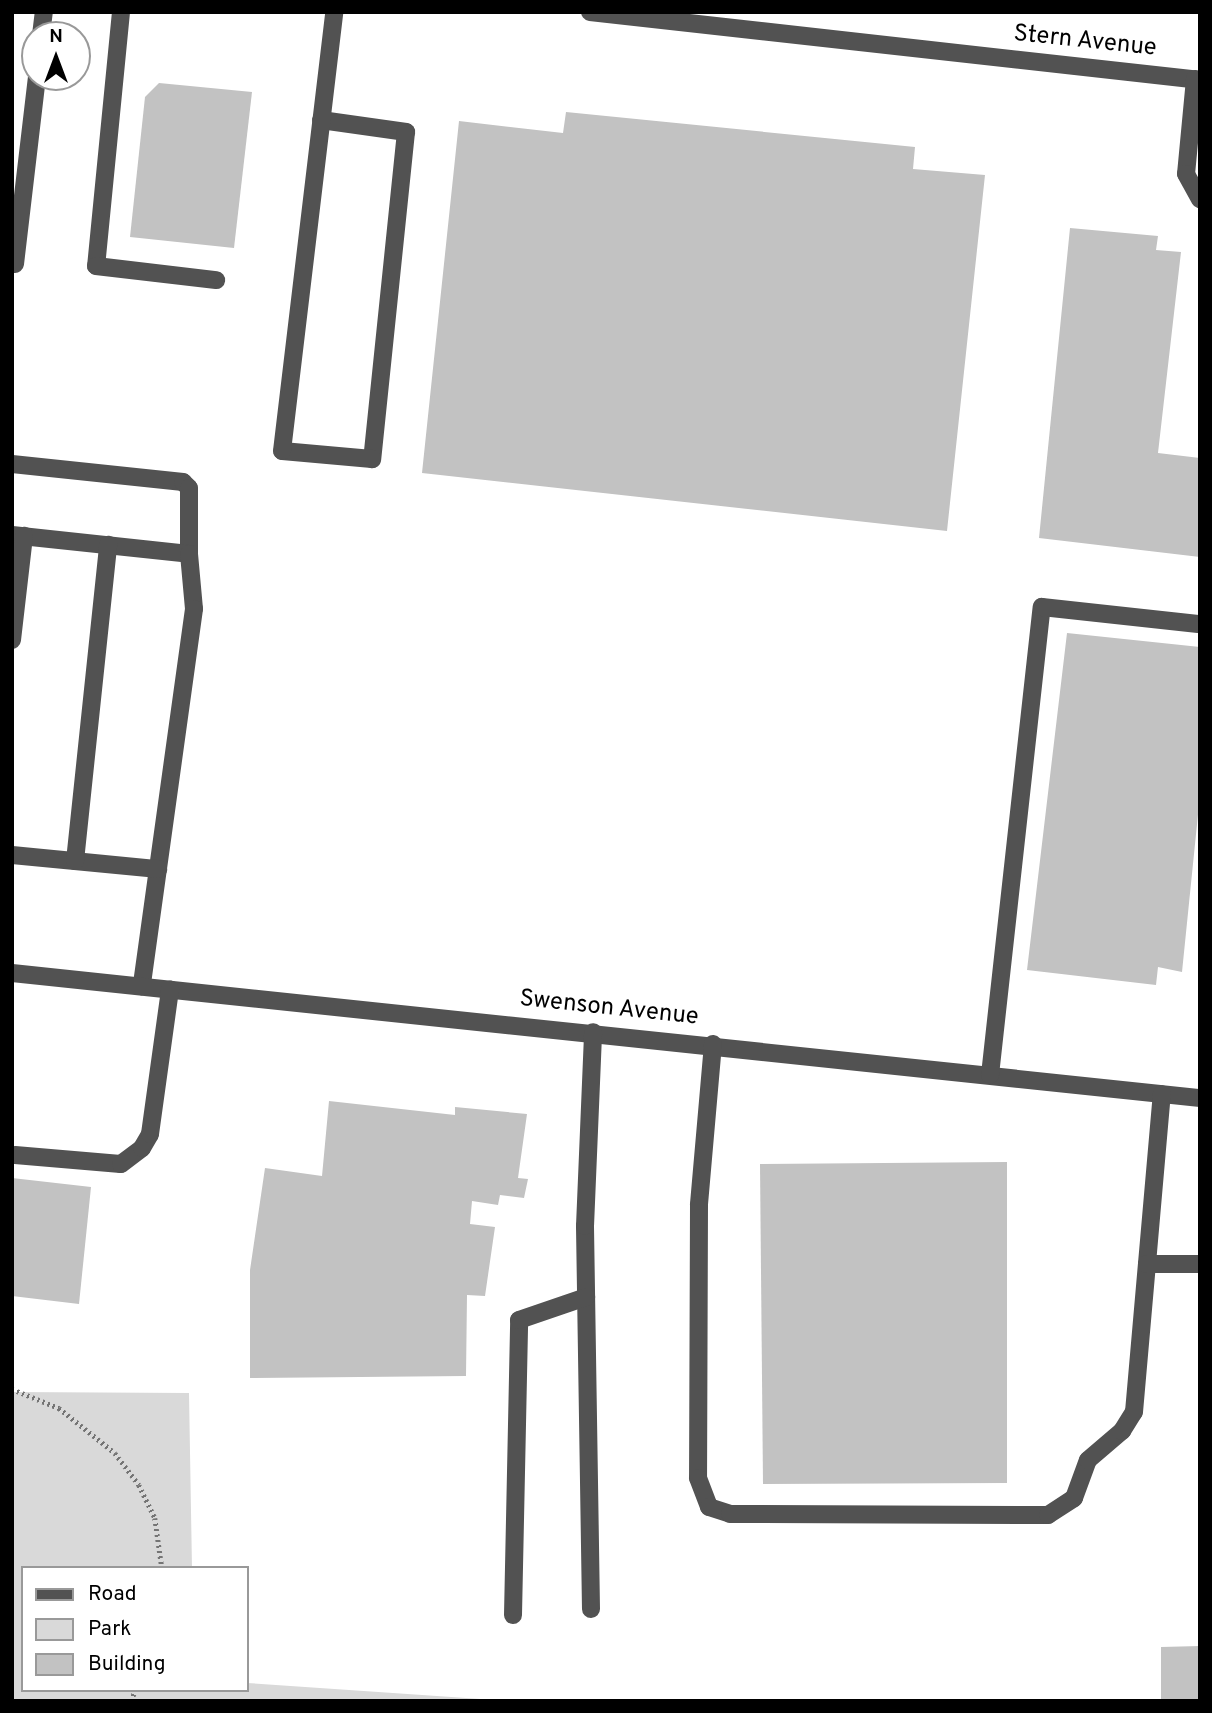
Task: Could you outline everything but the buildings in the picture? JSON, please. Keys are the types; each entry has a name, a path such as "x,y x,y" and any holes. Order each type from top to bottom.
{"street":[{"path":"121,12 96,266 216,280"},
{"path":"321,120 406,132 372,459 282,451 321,120 334,12"},
{"name":"Stern Avenue","path":"590,12 705,18 1198,80"},
{"path":"1198,80 1186,174 1200,199"},
{"path":"15,264 35,91"},
{"path":"12,464 183,482 189,488 189,555 194,609 142,986"},
{"path":"12,640 18,536 189,555"},
{"path":"75,861 108,545"},
{"path":"990,1075 1042,607 1198,624"},
{"path":"12,855 158,869"},
{"name":"Swenson Avenue","path":"12,973 713,1044 1200,1098"},
{"path":"15,1155 121,1164 142,1148 150,1134 170,989"},
{"path":"591,1609 586,1297 593,1032"},
{"path":"713,1044 699,1205 698,1478 709,1507 747,1516 1048,1515 1059,1511 1074,1498 1088,1460 1122,1431 1135,1412 1162,1094"},
{"path":"1147,1264 1200,1264"},
{"path":"513,1615 519,1320 586,1297"}],"path":[{"path":"12,1389 59,1408 115,1454 139,1485 155,1518 162,1566"}],"green space":[{"path":"12,1392 189,1393 192,1566 21,1566 21,1692 248,1692 248,1683 511,1701 12,1701"}]}
